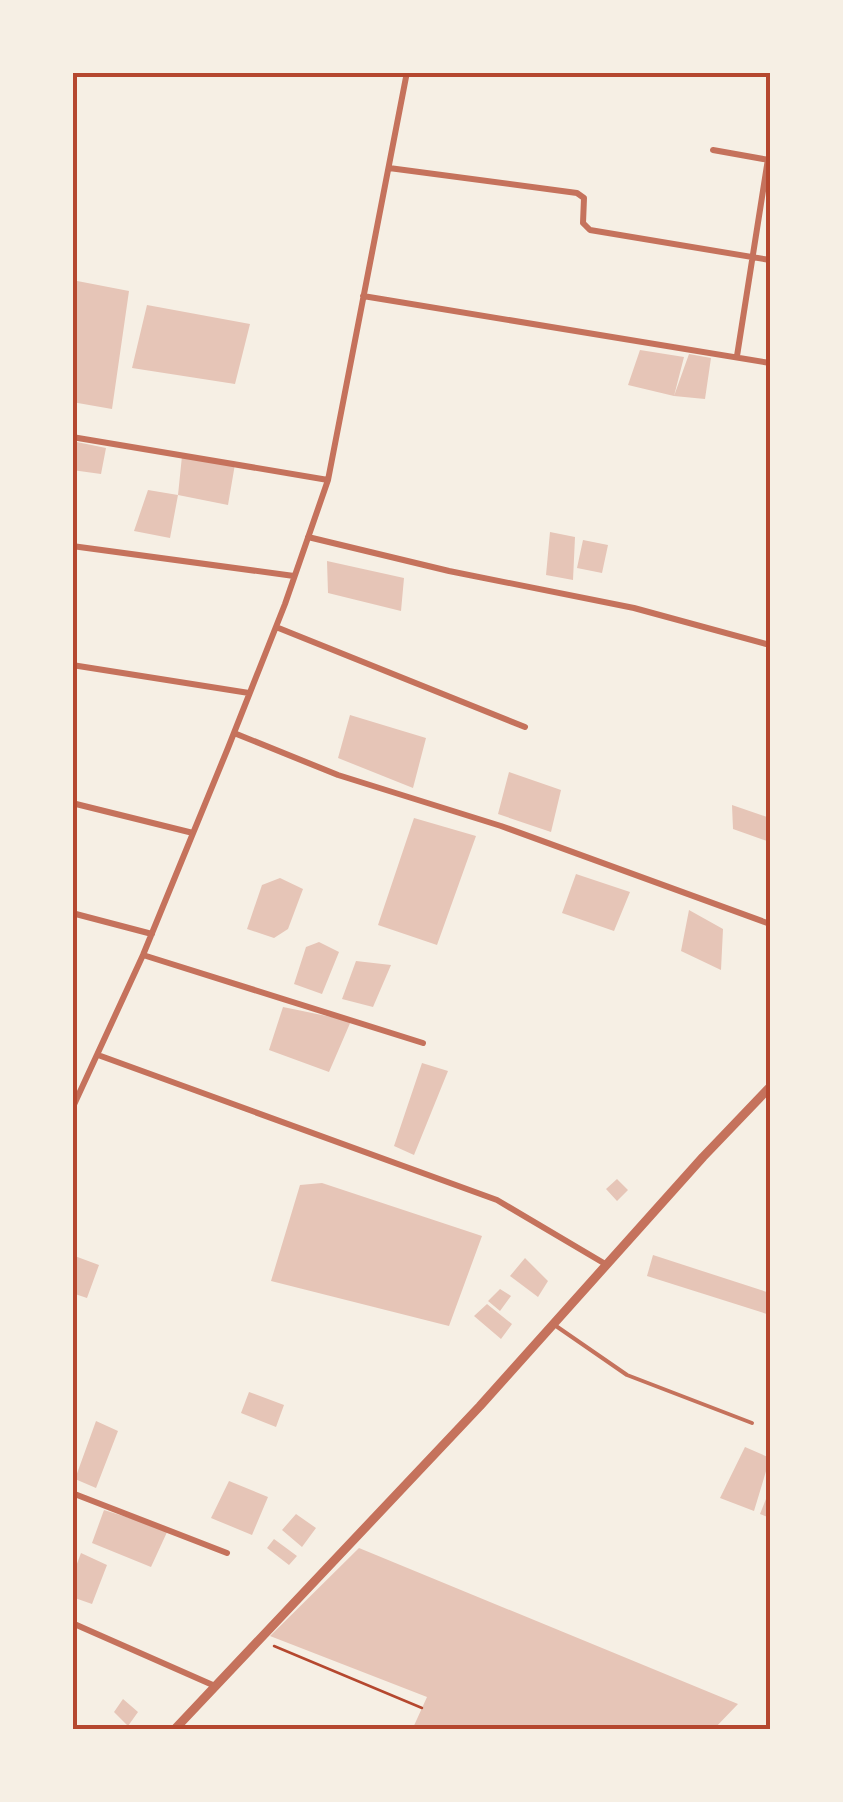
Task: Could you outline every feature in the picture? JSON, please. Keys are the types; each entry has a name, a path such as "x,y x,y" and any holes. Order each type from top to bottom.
{"street":[{"path":"72,1109 143,955 234,733 328,480 407,72"},
{"path":"713,150 769,160 737,356"},
{"path":"389,168 577,193 584,198 587,230 770,260"},
{"path":"362,296 770,362"},
{"path":"72,437 328,480"},
{"path":"308,537 449,572 634,608 770,645"},
{"path":"72,546 294,576"},
{"path":"276,627 524,728"},
{"path":"72,665 250,693"},
{"path":"234,733 338,775 501,826 770,924"},
{"path":"72,803 193,833"},
{"path":"72,913 152,934"},
{"path":"143,955 423,1044"},
{"path":"97,1055 497,1200 608,1266"},
{"path":"174,1730 554,1325 770,1087"},
{"path":"72,1493 226,1553"},
{"path":"72,1624 214,1686"}],"lane":[{"path":"554,1325 627,1375 752,1423"}],"path":[{"path":"259,1639 422,1708"}],"building":[{"path":"72,280 129,291 112,409 72,402"},
{"path":"147,305 250,324 235,384 132,368"},
{"path":"640,350 684,357 674,396 628,385"},
{"path":"689,354 711,358 705,399 674,396"},
{"path":"72,441 106,448 101,474 72,470"},
{"path":"182,456 235,464 228,505 178,495"},
{"path":"148,490 178,495 170,538 134,531"},
{"path":"550,532 575,537 573,580 546,575"},
{"path":"583,540 608,545 602,573 577,568"},
{"path":"327,561 404,578 401,611 328,593"},
{"path":"350,715 426,738 413,788 338,758"},
{"path":"509,772 561,790 551,832 498,814"},
{"path":"732,805 770,818 770,842 733,829"},
{"path":"414,818 476,836 437,945 378,925"},
{"path":"576,874 630,892 614,931 562,913"},
{"path":"280,878 303,889 288,929 274,938 247,929 262,885"},
{"path":"689,910 723,929 721,970 681,951"},
{"path":"319,942 339,952 322,994 294,984 306,947"},
{"path":"356,961 391,965 373,1007 342,999"},
{"path":"283,1007 351,1021 329,1072 269,1050"},
{"path":"422,1063 448,1071 414,1155 394,1146"},
{"path":"617,1179 628,1190 617,1201 606,1189"},
{"path":"322,1183 482,1236 449,1326 271,1281 300,1185"},
{"path":"72,1255 99,1265 87,1298 72,1293"},
{"path":"653,1255 770,1293 770,1315 647,1276"},
{"path":"525,1258 548,1281 538,1297 510,1276"},
{"path":"500,1289 511,1296 500,1311 488,1301"},
{"path":"487,1304 512,1324 501,1339 474,1316"},
{"path":"249,1392 284,1405 276,1427 241,1413"},
{"path":"96,1421 118,1431 96,1488 75,1479"},
{"path":"745,1447 770,1458 754,1511 720,1498"},
{"path":"229,1481 268,1497 252,1535 211,1518"},
{"path":"770,1489 770,1518 760,1514"},
{"path":"104,1510 168,1530 151,1567 92,1543"},
{"path":"296,1514 316,1528 302,1547 282,1530"},
{"path":"274,1539 297,1556 289,1565 267,1548"},
{"path":"359,1548 738,1704 713,1730 412,1730 427,1697 270,1636"},
{"path":"81,1553 107,1565 92,1604 72,1597 72,1577"},
{"path":"123,1699 138,1712 128,1726 114,1712"}]}
